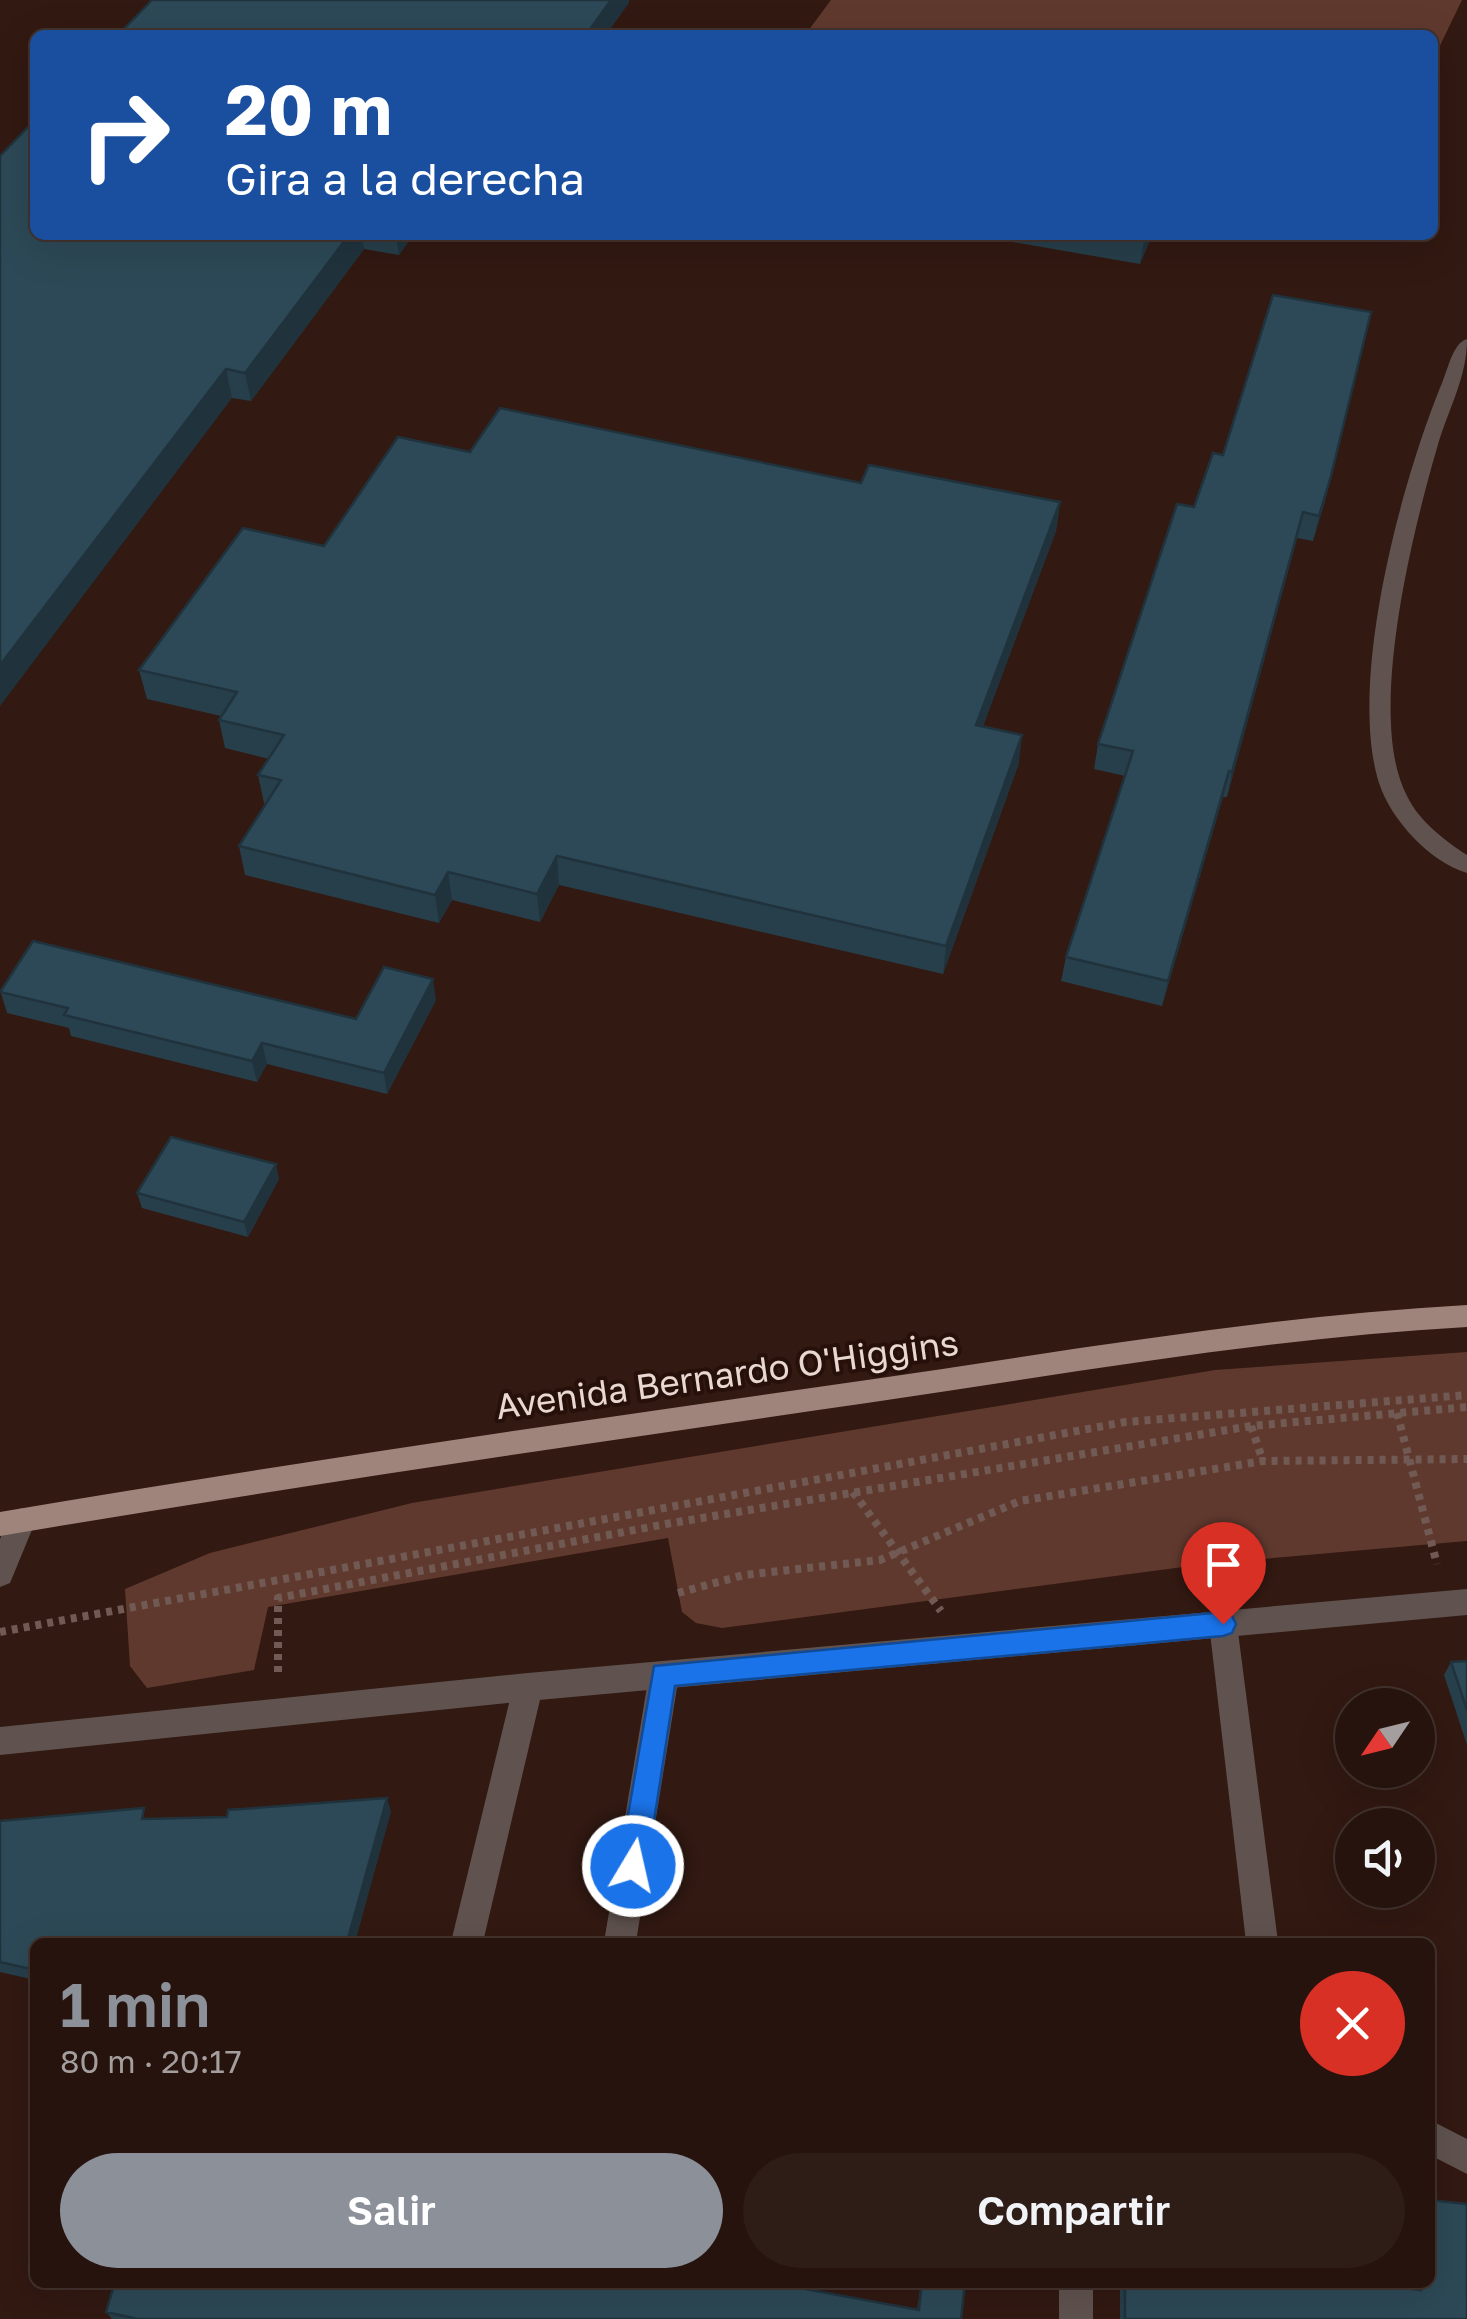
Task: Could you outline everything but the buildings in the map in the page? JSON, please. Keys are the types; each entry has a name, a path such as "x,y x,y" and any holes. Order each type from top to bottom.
{"main road":[{"name":"Avenida Bernardo O'Higgins","path":"11,1522 274,1477 1007,1371 1396,1320 1467,1316"}],"street":[{"path":"1467,344 1429,443 1406,539 1384,647 1381,722 1389,782 1412,822 1467,864"},
{"path":"0,1574 11,1522"},
{"path":"0,1741 528,1687 1458,1603"},
{"path":"1223,1624 1262,1938"},
{"path":"621,1938 664,1675"},
{"path":"468,1938 528,1687"},
{"path":"1435,2141 1467,2157"},
{"path":"1076,2288 1076,2319"}],"path":[{"path":"0,1632 1124,1422 1467,1395"},
{"path":"278,1713 278,1598 666,1524 1251,1426 1467,1407"},
{"path":"1397,1413 1458,1603"},
{"path":"1251,1426 1263,1461"},
{"path":"678,1592 744,1575 859,1564 898,1552 1020,1501 1263,1461 1467,1459"},
{"path":"853,1492 969,1648"}],"shaded area":[{"path":"831,0 1462,0 1438,50 1438,30 809,30"},
{"path":"1467,1352 1467,1541 1206,1564 722,1628 696,1623 682,1612 668,1538 268,1607 254,1670 147,1688 130,1666 125,1589 210,1553 412,1503 1215,1370"}],"route":[{"path":"633,1866 664,1675 1223,1624"}]}
